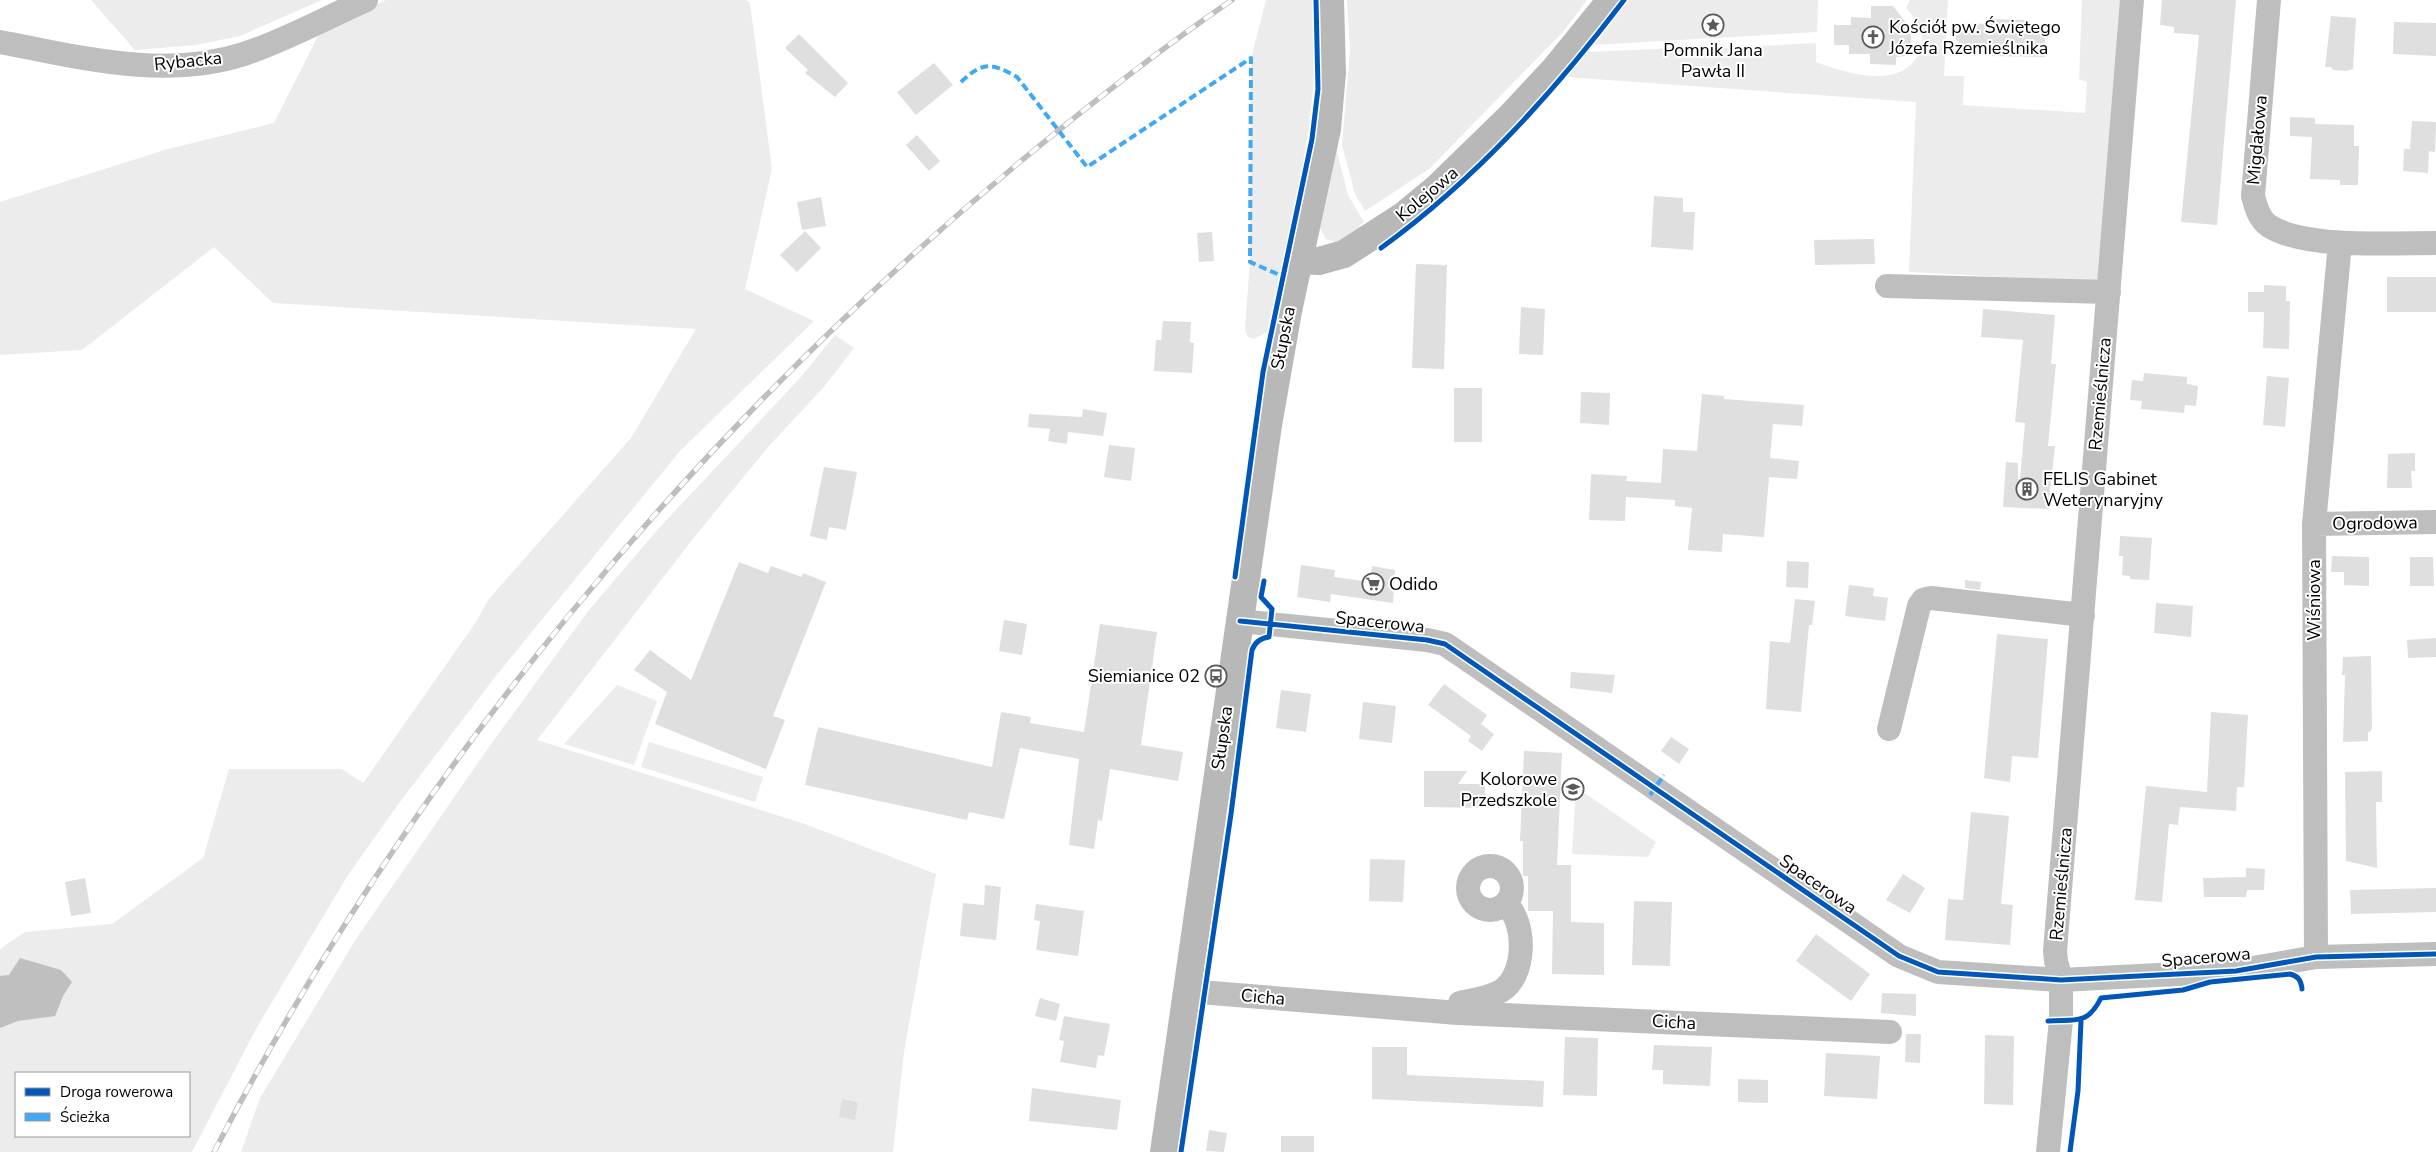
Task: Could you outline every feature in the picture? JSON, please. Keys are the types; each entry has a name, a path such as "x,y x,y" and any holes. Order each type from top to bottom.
{"main road":[{"name":"Słupska","path":"1164,1152 1273,391 1323,150 1330,105 1332,42 1330,0"},
{"name":"Kolejowa","path":"1300,260 1319,261 1344,254 1403,216 1437,188 1510,117 1554,70 1611,0"}],"street":[{"name":"Rybacka","path":"0,42 108,62 144,66 175,66 244,54 366,0"},
{"name":"Rzemieślnicza","path":"2048,1152 2057,1072 2061,980 2055,951 2132,0"},
{"name":"Migdałowa","path":"2269,0 2253,196 2257,212 2268,225 2286,233 2340,243 2436,243"},
{"name":"Wiśniowa","path":"2316,957 2314,524 2340,243"},
{"path":"1887,286 2109,292"},
{"name":"Ogrodowa","path":"2314,524 2436,522"},
{"path":"1889,730 1919,606 1924,600 1931,598 2082,615"},
{"name":"Spacerowa","path":"1240,621 1445,644 1899,956 1938,972 2061,980 2236,971 2316,957 2436,954"},
{"path":"1458,1013 1460,1003 1489,996 1500,991 1515,976 1518,966 1521,930 1513,910 1506,904"},
{"name":"Cicha","path":"1187,991 1458,1013 1890,1032"}],"shaded area":[{"path":"91,0 322,0 240,36 196,45 135,50"},
{"path":"386,0 746,0 750,3 772,169 745,289 814,321 680,451 495,677 397,806 348,875 256,1029 192,1152 0,1152 0,949 25,932 112,924 203,858 229,769 342,769 363,783 476,622 488,600 631,438 696,329 273,303 214,247 82,350 0,355 0,202 168,149 274,123 321,30"},
{"path":"1266,0 1313,0 1315,42 1309,126 1294,209 1267,332 1254,339 1247,335 1245,327 1250,261 1251,58"},
{"path":"1347,0 1587,0 1563,32 1429,169 1365,211 1355,194 1342,145 1350,50"},
{"path":"1628,0 1818,0 1817,32 1593,45"},
{"path":"1910,0 1948,0 1944,76 1964,76 1963,105 2085,113 2087,82 2079,79 2082,0 2126,0 2104,282 1909,272 1916,102 1565,77 1587,52 1703,47 1702,49 1816,43 1816,62 1859,74 1890,75 1903,70 1913,62 1921,48 1921,31 1906,8"},
{"path":"1335,144 1348,195 1364,222 1359,226 1362,232 1336,242 1326,239 1320,228"},
{"path":"835,335 854,348 823,388 768,447 696,535 537,740 802,823 936,874 904,1052 893,1152 241,1152 260,1098 356,939 491,744 589,610 659,528 800,378"},
{"path":"617,685 657,701 634,765 564,744"},
{"path":"649,742 763,777 755,802 641,767"},
{"path":"1576,787 1656,842 1648,857 1572,854"},
{"path":"20,958 61,970 72,982 63,996 55,1016 18,1021 0,1028 0,976 9,975"}],"building":[{"path":"2162,0 2236,0 2217,225 2181,222 2199,35 2174,33 2174,27 2160,25"},
{"name":"Kościół pw. Świętego Józefa Rzemieślnika","path":"1871,6 1893,6 1911,29 1911,50 1905,50 1905,56 1896,57 1896,65 1870,64 1870,54 1849,54 1849,45 1834,45 1834,25 1851,25 1851,17 1871,18"},
{"path":"2331,16 2356,18 2353,69 2346,71 2325,67"},
{"path":"1989,19 2028,20 2028,34 2045,34 2045,57 1987,56 1987,51 1961,50 1961,45 1953,36 1966,23 1989,24"},
{"path":"2394,22 2436,23 2436,56 2393,54"},
{"path":"799,34 848,83 835,97 805,73 808,70 785,48"},
{"path":"934,63 953,85 916,115 897,92"},
{"path":"2290,117 2315,118 2315,124 2354,125 2354,146 2359,146 2358,185 2340,185 2340,180 2310,179 2312,137 2290,136"},
{"path":"2412,121 2436,122 2435,152 2429,151 2428,173 2403,171 2404,149 2410,149"},
{"path":"917,135 940,161 929,171 906,145"},
{"path":"1654,196 1683,198 1683,212 1695,212 1693,250 1651,247"},
{"path":"821,197 826,226 802,230 797,202"},
{"path":"805,231 821,248 797,272 780,255"},
{"path":"1212,232 1214,261 1199,262 1197,233"},
{"path":"1874,239 1875,264 1815,265 1814,240"},
{"path":"1416,264 1447,265 1444,369 1412,368"},
{"path":"2387,277 2436,277 2436,312 2387,312"},
{"path":"2264,285 2286,286 2286,301 2290,301 2289,349 2263,348 2264,312 2248,312 2248,292 2264,292"},
{"path":"1521,307 1545,309 1543,355 1519,354"},
{"path":"1983,309 2055,315 2051,364 2056,364 2048,446 2055,446 2048,509 2003,507 2006,462 2018,463 2018,479 2020,479 2025,423 2015,422 2023,340 1981,337"},
{"path":"1163,321 1191,322 1190,342 1194,343 1192,373 1154,371 1156,340 1161,340"},
{"path":"2144,373 2187,377 2187,384 2198,386 2196,406 2185,405 2184,413 2141,409 2142,401 2130,400 2132,380 2143,381"},
{"path":"2267,376 2289,378 2285,427 2263,425"},
{"path":"1454,388 1482,388 1482,442 1454,442"},
{"path":"1581,392 1610,393 1609,425 1580,423"},
{"path":"1702,394 1724,396 1724,399 1804,405 1802,426 1773,424 1770,458 1799,461 1797,479 1769,477 1764,537 1723,534 1722,552 1688,550 1692,508 1675,506 1675,500 1626,497 1625,521 1589,520 1591,474 1627,476 1626,481 1661,483 1663,449 1697,451"},
{"path":"1083,409 1107,413 1103,436 1068,432 1067,444 1048,441 1050,429 1028,427 1029,414 1082,417"},
{"path":"1109,445 1135,448 1131,481 1104,477"},
{"path":"2415,453 2415,471 2411,471 2412,488 2387,488 2388,454"},
{"path":"824,467 857,472 846,530 829,527 827,540 810,536"},
{"path":"2120,536 2152,538 2149,580 2130,579 2130,576 2122,575 2123,556 2119,556"},
{"path":"2332,556 2369,557 2369,586 2344,585 2344,572 2331,572"},
{"path":"2410,557 2433,557 2434,586 2410,586"},
{"path":"1787,561 1809,562 1808,588 1786,587"},
{"path":"739,562 768,573 771,566 802,577 803,573 826,582 773,716 785,720 766,769 655,724 667,692 634,670 650,650 691,680"},
{"path":"1301,565 1335,570 1334,577 1370,582 1372,566 1395,570 1393,603 1331,594 1330,602 1297,597"},
{"path":"1965,580 1981,582 1980,590 1965,588"},
{"path":"1849,585 1874,588 1873,596 1888,598 1885,621 1845,616"},
{"path":"1795,599 1815,601 1812,625 1809,625 1801,712 1766,709 1770,641 1790,643"},
{"path":"2156,603 2193,606 2191,637 2154,633"},
{"path":"1004,620 1027,624 1022,655 999,651"},
{"path":"1100,624 1157,632 1141,745 1183,752 1178,781 1110,769 1102,821 1098,820 1094,849 1069,845 1079,759 1020,748 1004,819 969,812 967,820 805,785 818,727 992,767 1001,712 1031,717 1030,723 1084,732"},
{"path":"1997,634 2048,639 2038,758 2012,756 2010,782 1984,778"},
{"path":"2436,638 2436,657 2408,658 2407,640"},
{"path":"2371,656 2372,728 2368,732 2368,741 2343,742 2345,675 2342,675 2343,657"},
{"path":"1571,672 1615,675 1612,693 1570,688"},
{"path":"1444,684 1487,715 1481,724 1494,734 1482,751 1468,741 1471,736 1428,705"},
{"path":"1281,690 1311,694 1306,732 1276,728"},
{"path":"1363,702 1396,706 1392,743 1359,739"},
{"path":"2211,712 2248,715 2244,787 2237,787 2236,811 2180,807 2178,825 2169,824 2162,902 2135,900 2146,786 2207,792"},
{"path":"1671,737 1689,749 1679,764 1661,751"},
{"path":"1524,751 1562,753 1557,865 1571,865 1571,922 1604,923 1604,975 1552,974 1553,911 1528,911 1528,876 1523,876 1523,841 1520,841"},
{"path":"1424,771 1467,771 1458,784 1485,784 1485,808 1424,807"},
{"path":"2382,771 2382,802 2376,802 2377,868 2346,861 2345,772"},
{"path":"1971,812 2009,816 2001,904 2013,905 2010,945 1945,940 1948,899 1963,900"},
{"path":"1370,859 1405,860 1403,902 1369,901"},
{"path":"2246,868 2265,869 2264,890 2247,890 2246,897 2204,897 2203,878 2246,877"},
{"path":"1903,874 1925,888 1910,913 1886,900"},
{"path":"85,878 91,913 71,916 65,882"},
{"path":"985,885 1001,887 996,940 960,936 963,903 984,905"},
{"path":"2436,888 2436,912 2351,914 2350,890"},
{"path":"1634,901 1672,902 1670,966 1632,965"},
{"path":"1036,904 1084,911 1078,956 1036,950 1040,921 1034,920"},
{"path":"1816,934 1870,974 1851,1001 1796,961"},
{"path":"1882,993 1916,994 1916,1016 1881,1013"},
{"path":"1040,998 1060,1004 1056,1021 1035,1016"},
{"path":"1064,1016 1110,1024 1104,1056 1098,1055 1096,1068 1060,1062 1064,1041 1059,1040"},
{"path":"1906,1034 1921,1034 1920,1063 1905,1062"},
{"path":"1985,1035 2014,1036 2013,1105 1984,1104"},
{"path":"1565,1037 1598,1038 1597,1096 1563,1095"},
{"path":"1654,1045 1712,1047 1710,1086 1663,1084 1663,1070 1652,1070"},
{"path":"1372,1047 1407,1047 1407,1075 1544,1081 1543,1107 1372,1099"},
{"path":"1826,1053 1880,1056 1877,1099 1824,1096"},
{"path":"1738,1079 1768,1080 1768,1103 1738,1102"},
{"path":"1032,1088 1121,1100 1117,1130 1029,1121"},
{"path":"842,1099 858,1102 855,1120 839,1117"},
{"path":"1209,1130 1227,1133 1224,1152 1206,1151"},
{"path":"1281,1136 1314,1136 1314,1152 1281,1152"}],"railway":[{"path":"214,1152 291,1012 377,876 469,744 568,616 673,494 784,377 900,266 1072,119 1151,58 1232,0"}],"marked path":[{"path":"961,82 976,70 988,66 1001,69 1017,77 1087,167 1251,58 1250,262 1282,276"},
{"path":"1650,795 1664,775"}],"cycle path":[{"path":"1235,577 1263,372 1312,139 1318,89 1316,0"},
{"path":"1381,248 1416,222 1481,164 1512,133 1570,68 1624,0"},
{"path":"1181,1152 1231,814 1252,650 1259,641 1269,637 1272,609 1261,597 1264,581"},
{"path":"1240,621 1427,640 1445,644 1899,956 1938,972 2061,980 2236,971 2316,957 2436,954"},
{"path":"2048,1021 2073,1020 2085,1017 2091,1013 2101,998 2183,990 2210,982 2290,974 2299,979 2302,989"},
{"path":"2070,1152 2078,1091 2081,1021"}],"place":[{"name":"Pomnik Jana Pawła II","path":"1713,25"},
{"name":"Kościół pw. Świętego Józefa Rzemieślnika","path":"1873,37"},
{"name":"FELIS Gabinet Weterynaryjny","path":"2027,489"},
{"name":"Odido","path":"1373,584"},
{"name":"Siemianice 02","path":"1216,676"},
{"name":"Kolorowe Przedszkole","path":"1573,789"}]}
